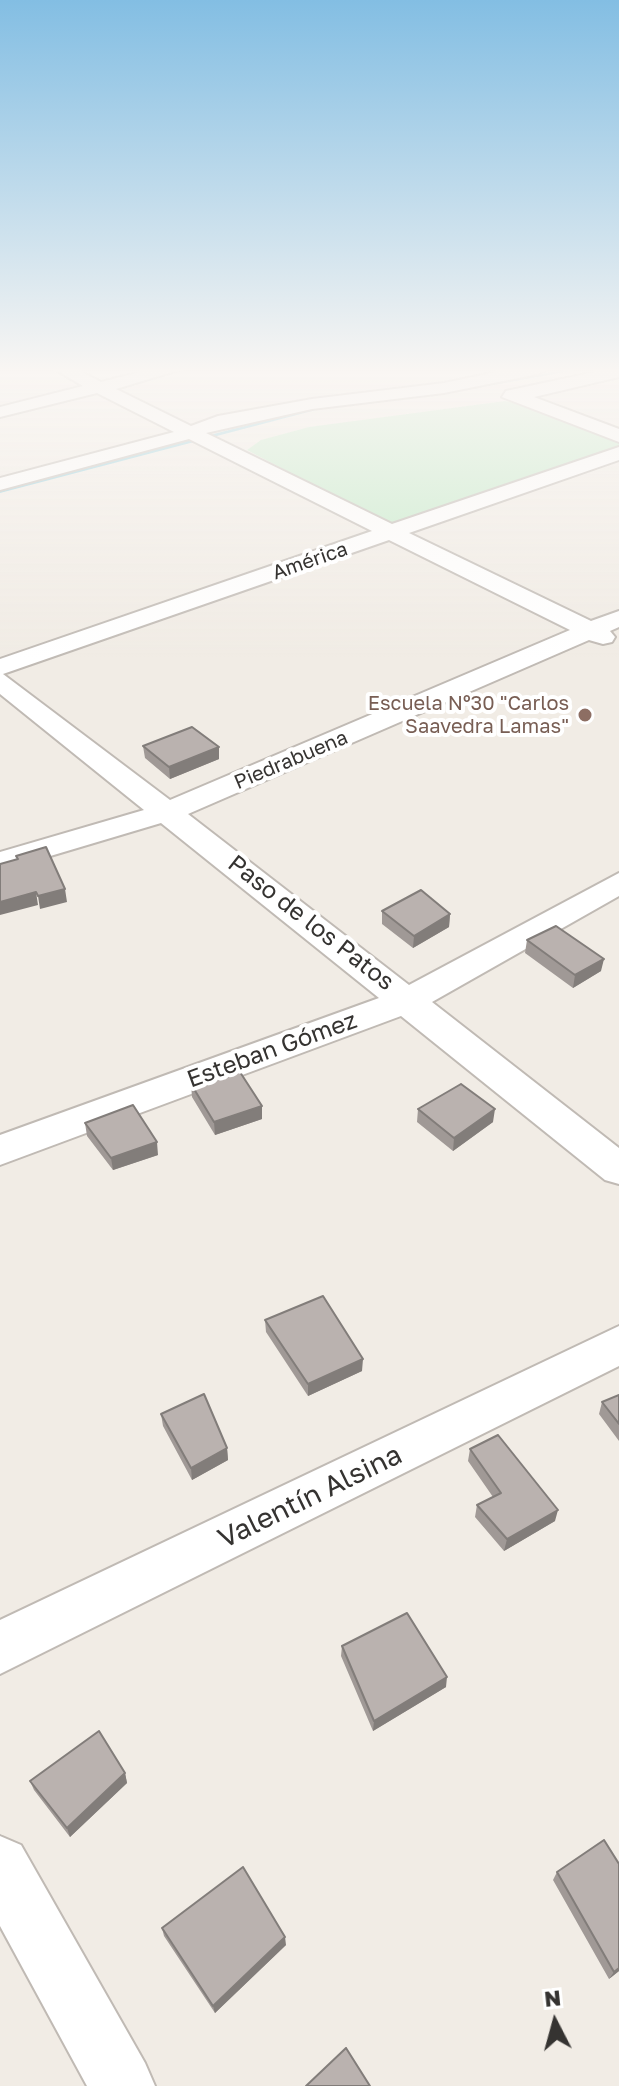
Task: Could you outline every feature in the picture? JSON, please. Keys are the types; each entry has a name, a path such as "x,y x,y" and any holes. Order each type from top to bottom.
{"street":[{"path":"0,484 91,466"},
{"path":"259,466 619,645"},
{"name":"América","path":"0,667 581,466"},
{"name":"Piedrabuena","path":"0,862 168,812 619,618"},
{"name":"Paso de los Patos","path":"0,681 409,1000 619,1169"},
{"name":"Esteban Gómez","path":"0,1150 409,1000 619,883"},
{"name":"Valentín Alsina","path":"0,1648 619,1345"},
{"path":"0,1866 122,2086"}],"green space":[{"path":"278,466 564,466 389,525"}],"building":[{"path":"192,727 219,747 169,767 143,746"},
{"path":"46,847 65,889 38,896 36,892 0,902 0,864"},
{"path":"421,890 450,914 414,936 382,911"},
{"path":"556,926 604,959 575,975 527,940"},
{"path":"238,1069 262,1106 214,1122 191,1084"},
{"path":"461,1084 495,1109 454,1138 418,1109"},
{"path":"133,1105 157,1142 111,1158 85,1123"},
{"path":"323,1296 363,1359 308,1384 265,1320"},
{"path":"204,1394 227,1448 191,1468 161,1414"},
{"path":"619,1395 619,1424 602,1402"},
{"path":"498,1435 558,1510 507,1539 477,1505 501,1493 470,1449"},
{"path":"407,1613 447,1677 374,1721 342,1646"},
{"path":"99,1731 125,1773 67,1828 30,1781"},
{"path":"604,1840 619,1864 619,1968 614,1972 557,1872"},
{"path":"243,1867 285,1937 213,2006 162,1928"},
{"path":"346,2048 370,2086 306,2086"}],"waterway":[{"path":"0,491 95,466"}],"place":[{"name":"Escuela Nº30 \"Carlos Saavedra Lamas\"","path":"585,715"}]}
